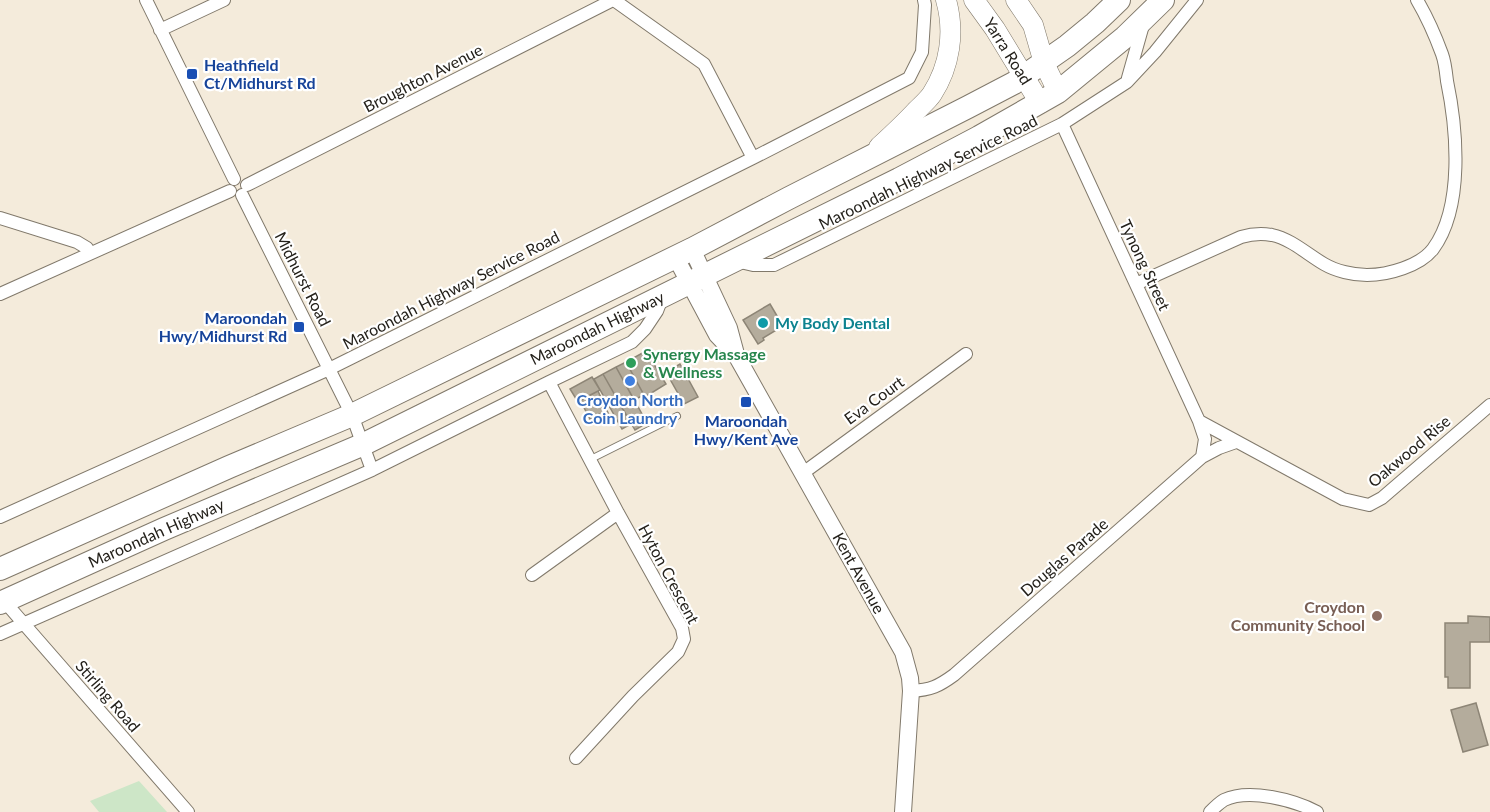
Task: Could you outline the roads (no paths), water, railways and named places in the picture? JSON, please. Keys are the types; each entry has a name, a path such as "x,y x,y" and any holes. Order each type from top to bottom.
{"highway":[{"name":"Maroondah Highway","path":"0,568 352,415 684,254 1014,82 1067,46 1119,0"},
{"name":"Maroondah Highway","path":"2,602 164,529 363,444 899,179 1049,97 1100,58 1162,0"}],"main road":[{"path":"866,159 931,95 940,79 951,43 946,0"},
{"name":"Yarra Road","path":"1016,0 1033,25 1044,63 1049,97"},
{"name":"Yarra Road","path":"980,2 1022,76 1049,97"},
{"name":"Kent Avenue","path":"684,254 697,279 729,328 736,355 903,652 911,691 903,812"}],"street":[{"path":"146,0 234,179 230,183 240,191"},
{"path":"160,30 224,0"},
{"path":"613,0 704,64 753,158"},
{"name":"Broughton Avenue","path":"0,294 90,253 240,191 613,0"},
{"name":"Maroondah Highway Service Road","path":"0,517 329,369 909,78 922,52 924,0"},
{"name":"Maroondah Highway Service Road","path":"735,260 753,265 774,265 1062,124 1127,82 1155,52 1197,0"},
{"path":"1136,284 1241,237 1255,234 1273,235 1290,242 1326,265 1346,272 1366,275 1387,274 1409,266 1431,251 1444,230 1451,203 1456,166 1456,140 1443,56 1429,20 1418,0"},
{"path":"1127,82 1145,18"},
{"name":"Tynong Street","path":"1062,124 1199,421 1205,439 1203,457"},
{"name":"Midhurst Road","path":"240,191 352,415 372,470"},
{"path":"0,218 68,238 87,248 90,253"},
{"path":"0,634 372,470 632,342 645,329 657,311 662,296"},
{"name":"Eva Court","path":"803,473 966,354"},
{"name":"Hyton Crescent","path":"549,382 682,628 684,639 678,652 633,696 576,758"},
{"name":"Oakwood Rise","path":"1236,442 1343,499 1369,505 1382,498 1490,405"},
{"path":"1199,421 1236,442"},
{"name":"Douglas Parade","path":"911,691 940,686 1203,457 1236,442"},
{"path":"532,574 618,513"},
{"name":"Stirling Road","path":"2,602 188,812"},
{"path":"1210,812 1222,801 1237,796 1252,795 1306,806 1317,812"}],"lane":[{"path":"591,459 677,416"}],"place":[{"name":"Heathfield Ct/Midhurst Rd","path":"192,74"},
{"name":"My Body Dental","path":"763,323"},
{"name":"Maroondah Hwy/Midhurst Rd","path":"299,327"},
{"name":"Synergy Massage & Wellness","path":"631,363"},
{"name":"Croydon North Coin Laundry","path":"630,381"},
{"name":"Maroondah Hwy/Kent Ave","path":"746,402"},
{"name":"Croydon Community School","path":"1377,616"}]}
